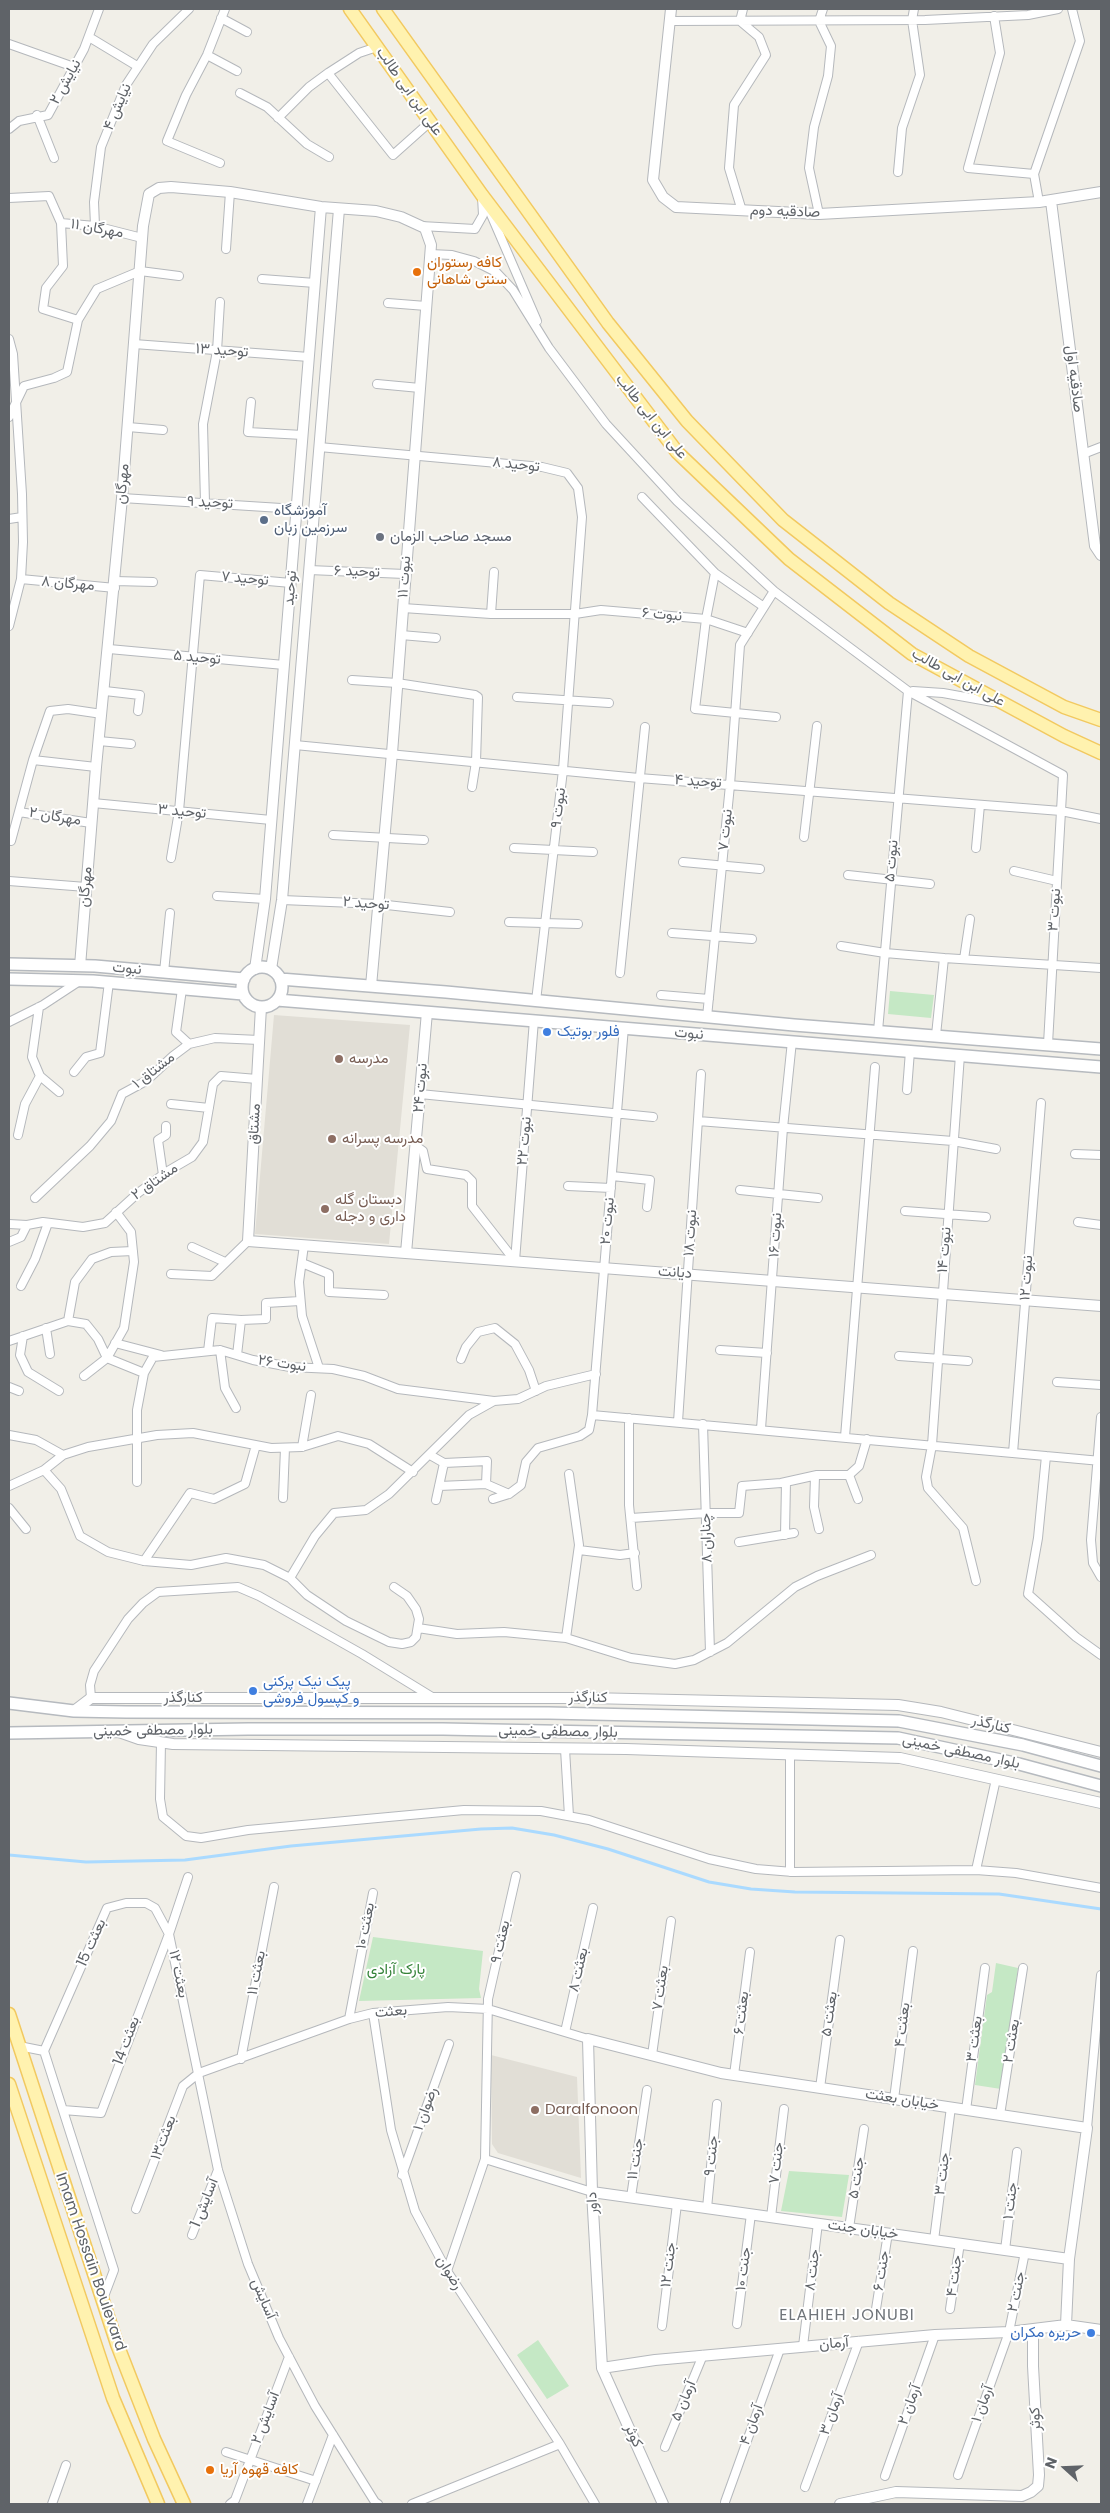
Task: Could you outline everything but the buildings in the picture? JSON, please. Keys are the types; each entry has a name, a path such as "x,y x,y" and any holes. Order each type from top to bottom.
{"main road":[{"name":"علی ابن ابی طالب","path":"350,9 482,194 677,452 789,559 912,654 1101,753"},
{"name":"علی ابن ابی طالب","path":"384,9 608,323 687,421 782,520 889,603 969,656 1064,707 1101,720"},
{"name":"نبوت","path":"9,964 80,966 244,979"},
{"path":"255,969 271,969 280,979 282,989 277,1000 269,1006 254,1006 243,994 244,979 255,969"},
{"path":"228,993 229,977"},
{"name":"نبوت","path":"9,979 109,982 243,994"},
{"name":"نبوت","path":"280,979 794,1025 1101,1049"},
{"name":"نبوت","path":"277,1000 1101,1067"},
{"path":"534,1020 536,1001"},
{"path":"792,1041 794,1025"},
{"name":"بلوار مصطفی خمینی","path":"9,1703 74,1711 540,1713 899,1720 1023,1745 1101,1766"},
{"name":"بلوار مصطفی خمینی","path":"9,1733 443,1730 898,1738 1018,1764 1101,1786"},
{"name":"Imam Hossain Boulevard","path":"9,2014 102,2301 154,2439 184,2504"},
{"name":"Imam Hossain Boulevard","path":"9,2084 53,2223 113,2398 158,2504"}],"street":[{"name":"نیایش ۲","path":"9,129 19,121 37,115 48,115 74,67 99,9"},
{"name":"نیایش ۴","path":"95,226 94,202 101,147 126,85 153,44 189,9"},
{"path":"220,164 167,141 186,95 207,55 225,9"},
{"name":"صادقیه دوم","path":"672,9 653,180 663,197 676,207 819,214 1039,202 1101,192"},
{"path":"740,21 743,9"},
{"path":"819,214 809,168 814,127 828,76 831,46 820,21 824,9"},
{"path":"898,172 902,128 920,75 912,20 914,9"},
{"path":"976,17 979,9"},
{"path":"670,21 912,20 1028,14 1058,9"},
{"path":"1039,202 1034,174 1080,42 1072,9"},
{"path":"994,16 1000,53 968,168 1034,174"},
{"path":"221,18 247,32"},
{"path":"740,21 759,37 766,55 734,105 729,168 742,211"},
{"path":"88,37 137,66"},
{"path":"9,44 74,67"},
{"path":"278,118 309,87 328,73 359,53 377,47"},
{"path":"207,55 237,71"},
{"path":"328,73 393,155 430,122"},
{"path":"240,93 267,107 307,144 329,157"},
{"path":"37,115 54,158"},
{"name":"مهرگان","path":"80,966 96,767 115,584 142,238 149,194 159,188 230,192 339,209"},
{"path":"226,249 230,192"},
{"path":"339,209 376,212 401,217 419,226 475,229 483,216 482,194"},
{"path":"482,194 549,348"},
{"name":"مهرگان ۱۱","path":"9,198 49,196 61,223 95,226 142,238"},
{"name":"صادقیه اول","path":"1051,201 1095,546 1101,556"},
{"name":"توحید","path":"255,969 265,899 321,207"},
{"name":"توحید","path":"271,969 282,900 339,209"},
{"path":"61,223 63,266 46,288 43,309 78,320"},
{"name":"نبوت ۱۱","path":"371,986 392,753 431,245 425,228 419,226"},
{"path":"430,254 452,255 474,261 496,272 513,290 549,348 606,424 677,502 774,591 852,652 908,691 962,696 1006,704"},
{"path":"9,417 15,399 24,386 54,378 67,372 78,320 97,289 140,271 180,276"},
{"path":"262,279 315,283"},
{"path":"205,503 204,424 217,351 220,302"},
{"path":"388,304 426,306"},
{"path":"9,339 13,354 11,381 15,399 22,518 21,579 9,621"},
{"name":"توحید ۱۳","path":"134,344 309,357"},
{"path":"377,384 420,388"},
{"path":"251,402 248,432 303,435"},
{"path":"128,426 163,430"},
{"path":"1083,454 1101,446"},
{"name":"توحید ۸","path":"320,447 542,467 567,473 578,488 582,517 575,614"},
{"path":"642,497 715,573 764,607"},
{"name":"توحید ۹","path":"122,498 297,509"},
{"path":"9,519 22,518"},
{"name":"توحید ۶","path":"309,570 406,574"},
{"path":"491,614 494,572"},
{"path":"715,573 706,619 695,709 776,718"},
{"name":"توحید ۷","path":"194,658 200,575 291,582"},
{"name":"مهرگان ۸","path":"21,579 115,584 153,582"},
{"name":"نبوت ۷","path":"707,1017 730,785 740,645 774,591"},
{"name":"نبوت ۶","path":"403,608 491,614 575,614 601,610 706,619 748,632"},
{"name":"نبوت ۹","path":"536,1001 563,770 575,614"},
{"path":"401,635 436,638"},
{"name":"توحید ۵","path":"109,649 284,665"},
{"path":"171,858 179,811 194,658"},
{"path":"352,680 397,683 472,693 478,697 476,762 472,788"},
{"path":"282,685 299,687"},
{"path":"104,691 140,695 138,711"},
{"name":"نبوت ۳","path":"908,691 1063,775 1048,1044"},
{"name":"نبوت ۵","path":"878,1031 897,798 908,691"},
{"path":"517,697 610,703"},
{"path":"12,841 33,760 50,711 68,709 102,714"},
{"path":"804,837 817,726"},
{"path":"620,973 639,778 646,727"},
{"path":"99,741 131,744"},
{"name":"توحید ۴","path":"295,745 639,778 1061,811 1101,819"},
{"path":"33,760 96,767"},
{"name":"توحید ۳","path":"93,803 271,820"},
{"path":"976,848 980,805"},
{"name":"مهرگان ۲","path":"19,812 92,823"},
{"path":"333,835 424,840"},
{"path":"514,848 593,852"},
{"path":"683,862 760,869"},
{"path":"1014,871 1057,882"},
{"path":"848,875 891,878 930,884"},
{"path":"9,881 86,886"},
{"path":"217,896 265,899"},
{"name":"توحید ۲","path":"282,900 378,904 450,912"},
{"path":"164,972 170,914"},
{"path":"964,959 970,919"},
{"path":"510,922 578,924"},
{"path":"672,933 752,939"},
{"path":"841,946 885,953 944,958 1052,963 1101,968"},
{"path":"936,1036 944,958"},
{"path":"9,1022 38,1007 79,981"},
{"path":"74,1072 86,1057 100,1053 109,982"},
{"path":"182,989 176,1032 190,1044"},
{"path":"661,995 709,999"},
{"path":"38,1007 32,1057 40,1076 59,1092"},
{"name":"مشتاق","path":"248,1241 261,1007"},
{"name":"نبوت ۲۴","path":"406,1253 427,1012"},
{"name":"نبوت ۲۲","path":"515,1261 534,1020"},
{"name":"نبوت ۲۰","path":"592,1415 624,1027"},
{"name":"مشتاق ۱","path":"36,1198 90,1146 111,1121 122,1094 146,1081 173,1056 190,1044 216,1038 259,1040"},
{"name":"نبوت ۱۶","path":"761,1429 783,1128 792,1041"},
{"path":"907,1090 910,1052"},
{"name":"نبوت ۱۴","path":"960,1055 941,1293 932,1445 926,1477 928,1488 963,1528 976,1581"},
{"path":"845,1437 871,1135 875,1067"},
{"name":"نبوت ۱۸","path":"678,1422 701,1074"},
{"path":"18,1135 25,1104 40,1076"},
{"name":"مشتاق ۲","path":"9,1224 48,1223 83,1227 105,1223 163,1175 192,1157 203,1142 213,1084 221,1076 257,1079"},
{"path":"420,1094 653,1117"},
{"name":"نبوت ۱۲","path":"1013,1453 1041,1103"},
{"path":"171,1104 209,1108"},
{"path":"698,1121 953,1141 996,1149"},
{"path":"163,1175 158,1140 166,1135 166,1126"},
{"path":"416,1146 423,1151 427,1169 466,1175 472,1182 472,1206 515,1261"},
{"path":"1075,1154 1101,1155"},
{"path":"612,1176 650,1180 647,1207"},
{"path":"568,1186 611,1188"},
{"path":"740,1190 818,1198"},
{"path":"905,1211 986,1216"},
{"path":"84,1376 107,1358 124,1328 133,1251 131,1232 116,1212"},
{"path":"1078,1222 1101,1225"},
{"path":"21,1286 35,1259 48,1223"},
{"path":"9,1242 21,1236 27,1225"},
{"path":"171,1274 212,1276 248,1241"},
{"name":"دیانت","path":"248,1241 1101,1306"},
{"path":"304,1246 299,1282 300,1301 302,1316 319,1368"},
{"path":"192,1247 225,1262"},
{"path":"68,1321 76,1282 92,1259 111,1252 133,1251"},
{"path":"302,1263 329,1274 329,1292 384,1295"},
{"path":"208,1351 212,1318 266,1319 266,1303 300,1301"},
{"path":"237,1356 241,1320"},
{"path":"9,1342 68,1321 86,1324 98,1339 107,1358 144,1374"},
{"path":"46,1328 50,1354"},
{"path":"461,1359 466,1347 478,1332 495,1328 515,1344 529,1370 536,1391"},
{"path":"23,1336 20,1356 28,1372 59,1392"},
{"name":"نبوت ۲۶","path":"115,1343 163,1355 220,1350 237,1356 290,1367 333,1369 364,1376 398,1389 494,1401"},
{"path":"220,1350 225,1388 236,1408"},
{"path":"720,1350 767,1353"},
{"path":"137,1482 139,1439 137,1410 144,1374 154,1357 163,1355"},
{"path":"899,1356 968,1360"},
{"path":"290,1578 316,1536 334,1513 366,1510 389,1494 469,1414 494,1401 518,1399 546,1386 596,1374"},
{"path":"1057,1382 1101,1385"},
{"path":"9,1387 18,1391"},
{"path":"302,1447 311,1396"},
{"path":"494,1499 509,1494 521,1485 526,1462 530,1454 538,1448 580,1436 589,1430 592,1415 1100,1461"},
{"path":"1101,1417 1100,1461 1090,1540 1093,1563 1101,1577"},
{"path":"629,1418 630,1518 637,1586"},
{"name":"چناران ۸","path":"703,1424 710,1652"},
{"path":"9,1486 44,1470 63,1455 88,1447 157,1435 193,1433 256,1445 285,1448 302,1447 338,1436 369,1444 413,1472"},
{"path":"9,1435 36,1440 63,1455"},
{"path":"630,1518 706,1513 739,1513 742,1486 786,1482 815,1476 850,1474 859,1466 867,1439"},
{"path":"144,1561 190,1494 214,1499 245,1484 256,1445"},
{"path":"283,1498 285,1448"},
{"path":"430,1455 444,1463 487,1461 486,1484"},
{"path":"1046,1456 1038,1538 1028,1594 1076,1637 1101,1654"},
{"path":"436,1500 444,1463"},
{"path":"44,1470 61,1489 80,1536 108,1552 144,1561 191,1565 226,1558 264,1565 290,1578 307,1595 346,1622 378,1638 396,1644 411,1642 416,1637 419,1618 416,1609 407,1596 394,1587"},
{"path":"566,1638 579,1550 569,1474"},
{"path":"850,1474 858,1499"},
{"path":"815,1476 814,1506 819,1529"},
{"path":"785,1535 786,1482"},
{"path":"439,1486 486,1484 509,1494"},
{"path":"9,1508 26,1530"},
{"path":"739,1542 794,1533"},
{"path":"579,1550 620,1555 634,1553"},
{"path":"418,1628 457,1634 504,1632 566,1638 631,1658 675,1664 694,1660 727,1643 795,1587 817,1576 871,1555"},
{"path":"74,1711 92,1698 90,1685 94,1671 128,1619 143,1602 158,1592 238,1587 259,1596 432,1696"},
{"name":"کنارگذر","path":"92,1698 432,1696 898,1705 941,1712 1101,1752"},
{"path":"116,1731 138,1739 161,1742 565,1748 900,1758 1101,1803"},
{"path":"161,1742 160,1799 163,1817 186,1836 201,1838 248,1830 464,1810 541,1811 589,1820 709,1859 756,1869 790,1872 976,1870 1016,1874 1101,1888"},
{"path":"565,1748 569,1816"},
{"path":"790,1754 790,1872"},
{"path":"976,1870 996,1779"},
{"name":"بعثت ۹","path":"447,2271 486,2159 488,1998 516,1876"},
{"name":"بعثت ۱۲","path":"188,1878 169,1934 199,2073"},
{"name":"بعثت ۱۱","path":"241,2058 274,1887"},
{"name":"بعثت ۱۰","path":"349,2019 373,1893"},
{"name":"بعثت 15","path":"44,2051 107,1908 126,1903 146,1903 155,1908 169,1934"},
{"name":"بعثت ۸","path":"565,2032 593,1908"},
{"name":"بعثت ۷","path":"652,2055 671,1921"},
{"name":"بعثت 14","path":"63,2110 101,2114 169,1934"},
{"name":"بعثت ۵","path":"820,2088 840,1940"},
{"name":"بعثت ۴","path":"894,2099 913,1951"},
{"name":"بعثت ۶","path":"734,2075 750,1952"},
{"name":"بعثت ۳","path":"966,2110 985,1968"},
{"name":"بعثت ۲","path":"1000,2115 1023,1968"},
{"path":"1066,2325 1068,2259 1087,2128 1101,1975"},
{"name":"بعثت","path":"199,2073 349,2019 374,2012 448,2007 488,2009 588,2039"},
{"name":"رضوان","path":"374,2012 391,2130 402,2175 415,2211 447,2271 560,2444 595,2504"},
{"name":"خیابان بعثت","path":"588,2039 734,2075 1087,2128"},
{"name":"داور","path":"588,2039 592,2192 602,2368"},
{"name":"رضوان ۱","path":"402,2175 449,2044"},
{"path":"19,2046 44,2051 114,2270 102,2301"},
{"name":"آسایش","path":"199,2073 218,2170 248,2264 289,2357 333,2435 376,2504"},
{"name":"بعثت۱۳","path":"136,2209 183,2086 199,2073"},
{"name":"جنت ۱۱","path":"631,2197 647,2090"},
{"name":"جنت ۹","path":"707,2208 717,2104"},
{"name":"جنت ۳","path":"934,2240 951,2107"},
{"name":"جنت ۷","path":"771,2217 784,2109"},
{"name":"جنت ۵","path":"849,2228 864,2128"},
{"name":"جنت ۱","path":"1006,2250 1017,2152"},
{"path":"486,2159 592,2192"},
{"name":"آسایش 1","path":"192,2235 218,2170"},
{"name":"خیابان جنت","path":"592,2192 1068,2259"},
{"name":"جنت ۱۲","path":"662,2326 677,2204"},
{"name":"جنت ۱۰","path":"737,2324 751,2214"},
{"name":"جنت ۸","path":"803,2346 818,2223"},
{"name":"جنت ۶","path":"876,2309 888,2233"},
{"name":"جنت ۴","path":"950,2309 960,2243"},
{"name":"جنت ۲","path":"1009,2332 1025,2252"},
{"name":"آرمان","path":"602,2368 703,2355 936,2335 1009,2332 1066,2325 1101,2330"},
{"name":"کوثر","path":"840,2504 896,2492 1022,2496 1032,2492 1038,2486 1039,2476 1033,2330"},
{"name":"آرمان ۱","path":"958,2476 1009,2332"},
{"name":"آرمان ۲","path":"885,2476 936,2335"},
{"name":"آرمان ۳","path":"806,2487 859,2342"},
{"name":"آرمان ۴","path":"725,2502 780,2349"},
{"name":"آرمان ۵","path":"665,2447 703,2355"},
{"name":"آسایش ۲","path":"230,2504 235,2500 289,2357"},
{"name":"کوثر","path":"602,2368 663,2504"},
{"path":"307,2504 333,2435"},
{"path":"412,2504 560,2444"},
{"path":"226,2452 316,2481"},
{"path":"52,2504 66,2464"}],"shaded area":[{"path":"274,1015 410,1025 389,1244 255,1234"},
{"name":"Daralfonoon","path":"491,2055 577,2077 581,2178 498,2153 492,2144"}],"green space":[{"path":"890,991 934,995 931,1018 888,1014"},
{"name":"پارک آزادی","path":"373,1937 483,1951 479,1989 481,1998 359,2001"},
{"path":"996,1963 1018,1968 1001,2089 975,2085 987,1995 992,1992"},
{"path":"789,2171 849,2175 842,2217 781,2211"},
{"path":"538,2340 569,2386 547,2399 517,2355"}],"waterway":[{"path":"9,1855 86,1862 185,1860 291,1846 481,1829 512,1828 554,1835 608,1849 709,1882 751,1889 795,1892 999,1894 1101,1909"}],"place":[{"name":"کافه رستوران سنتی شاهانی","path":"417,272"},
{"name":"آموزشگاه سرزمین زبان","path":"264,520"},
{"name":"مسجد صاحب الزمان","path":"380,537"},
{"name":"فلور بوتیک","path":"547,1032"},
{"name":"مدرسه","path":"339,1059"},
{"name":"مدرسه پسرانه","path":"332,1139"},
{"name":"دبستان گله داری و دجله","path":"325,1209"},
{"name":"پیک نیک پرکنی و کپسول فروشی","path":"253,1691"},
{"name":"Daralfonoon","path":"535,2110"},
{"name":"حریره مکران","path":"1091,2333"},
{"name":"کافه قهوه آریا","path":"210,2470"}],"district":[{"name":"ELAHIEH JONUBI","path":"847,2316"}]}
